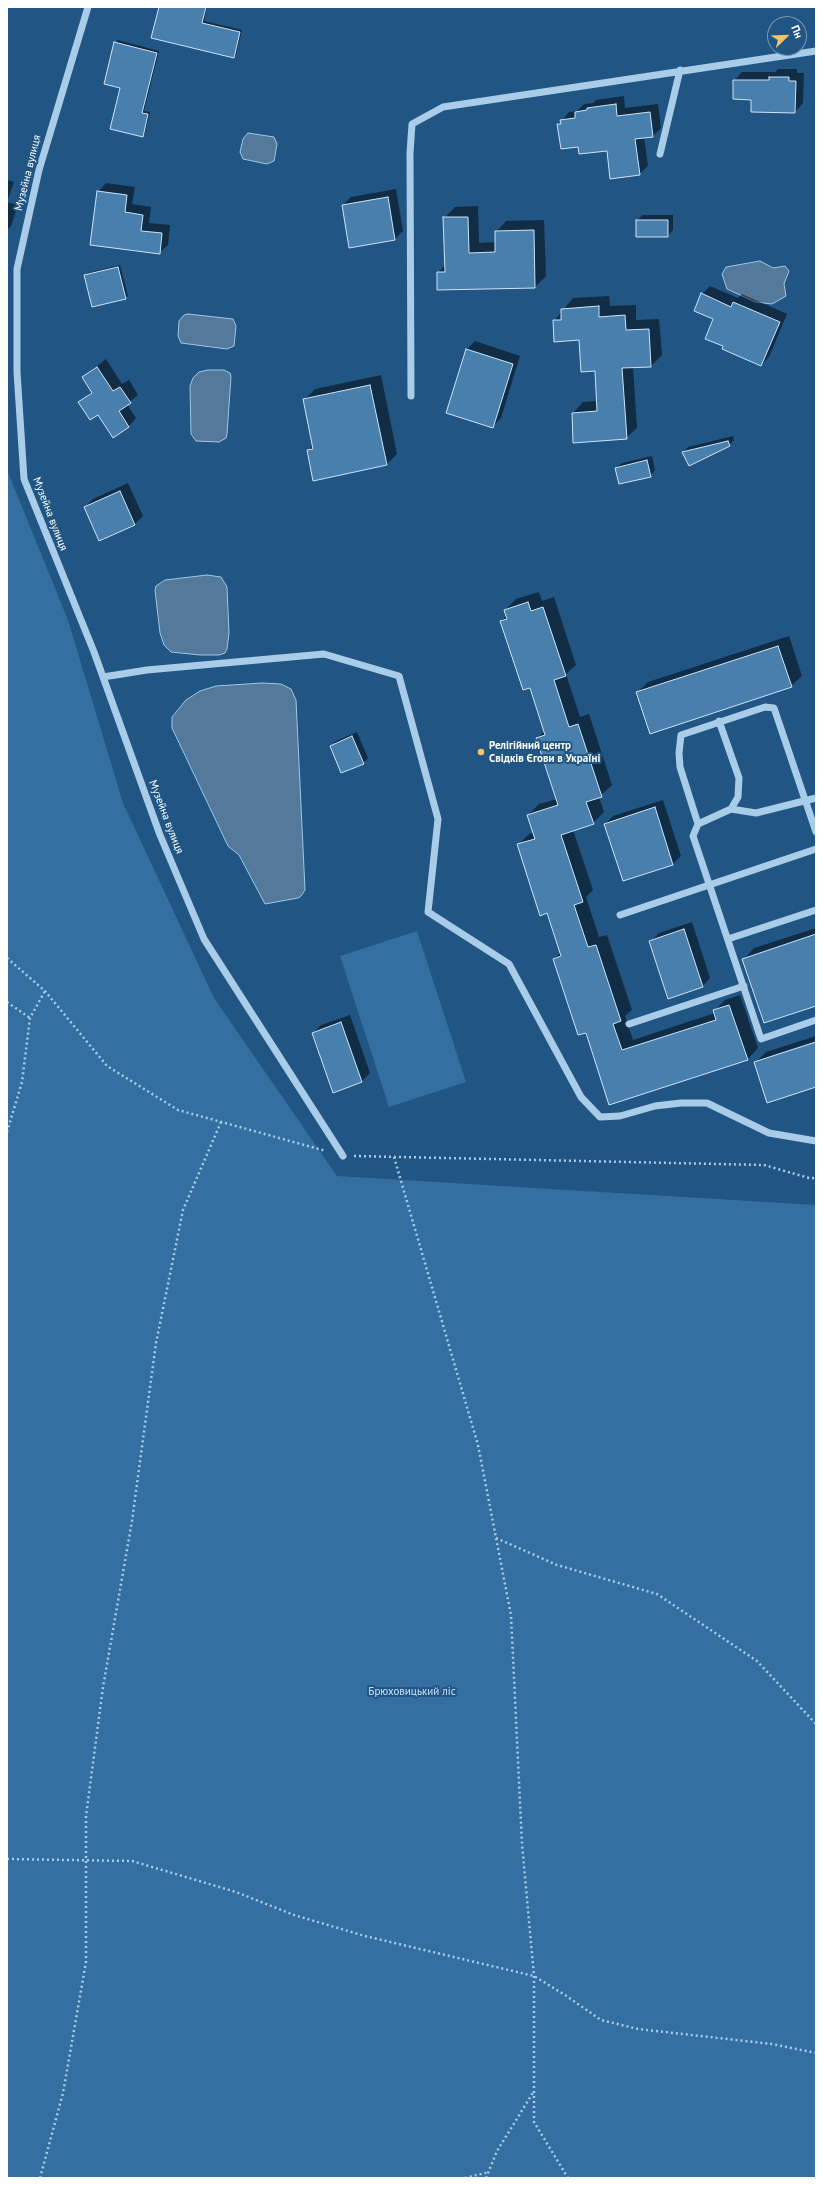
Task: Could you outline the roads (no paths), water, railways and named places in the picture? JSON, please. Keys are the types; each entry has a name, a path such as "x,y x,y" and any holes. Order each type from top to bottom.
{"street":[{"name":"Музейна вулиця","path":"88,7 39,170 17,269 17,372 24,479 103,677 160,835 204,939 343,1156"},
{"path":"411,396 410,153 412,124 443,107 680,70 816,51"},
{"path":"660,154 680,70"},
{"path":"103,677 147,670 324,654 399,676 438,819 428,912 509,964 581,1097 600,1117 620,1116 655,1106 681,1103 707,1103 769,1133 816,1141"},
{"path":"816,832 774,708 765,706 681,735 679,753 680,767 698,824 693,836 762,1039 816,1020"},
{"path":"698,824 731,809 738,797 739,778 720,721"},
{"path":"731,809 756,814 816,798"},
{"path":"620,915 816,849"},
{"path":"728,939 816,910"},
{"path":"629,1024 744,986"}],"place":[{"name":"Релігійний центр Свідків Єгови в Україні","path":"481,752"}],"park label":[{"name":"Брюховицький ліс","path":"412,1692"}]}
